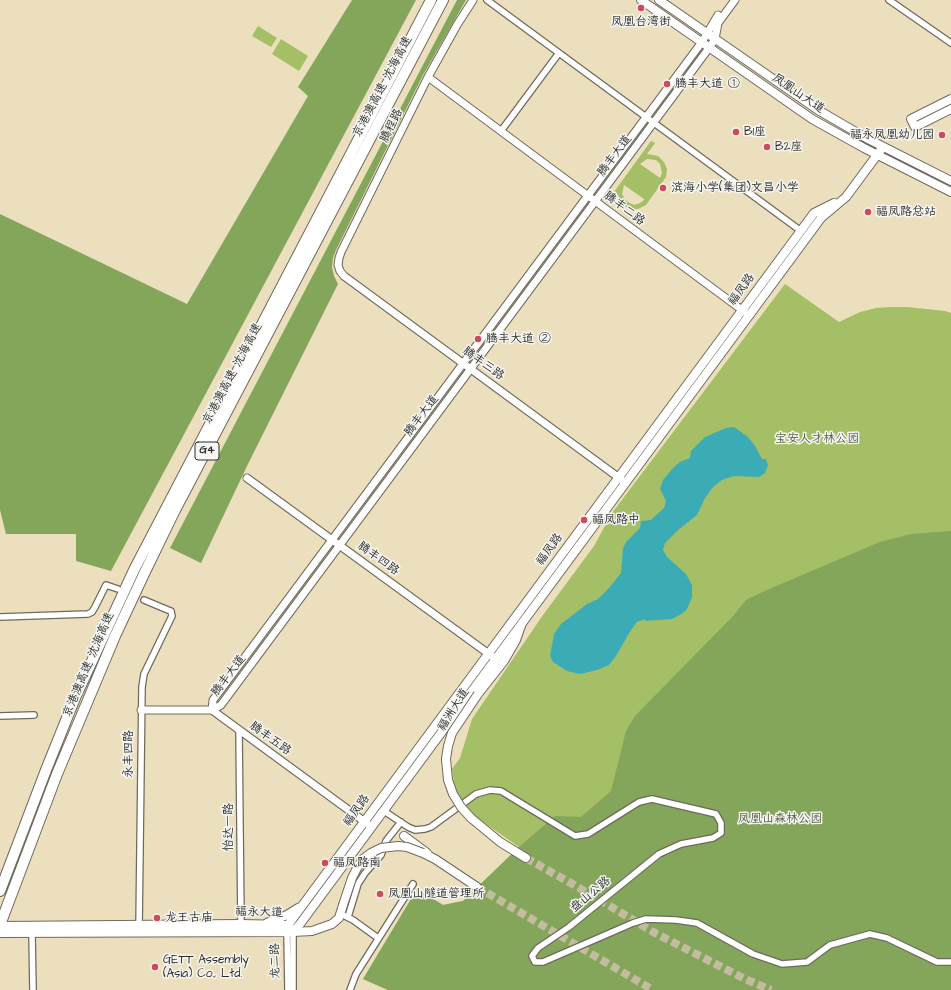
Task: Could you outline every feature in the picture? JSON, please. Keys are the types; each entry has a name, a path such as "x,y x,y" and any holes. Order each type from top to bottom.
{"highway":[{"name":"京港澳高速 沈海高速","path":"0,891 72,705 134,570 431,0"},
{"name":"京港澳高速 沈海高速","path":"1,923 57,774 115,636 143,576 174,512 443,0"}],"main road":[{"name":"凤凰山大道","path":"641,0 801,112 877,155 951,192"},
{"name":"凤凰山大道","path":"659,0 807,103 846,127 951,181"},
{"path":"951,99 911,119 915,127 951,109"},
{"name":"福凤路","path":"289,930 300,924 821,218 846,197 883,147"},
{"name":"福凤路","path":"289,930 306,901 814,213 846,197"},
{"path":"568,546 575,552"},
{"name":"福洲大道","path":"522,623 516,640 504,661 478,694 452,734 446,759 448,780 453,794 461,807 471,818 500,842 526,858"},
{"path":"404,836 435,859"},
{"path":"289,930 308,932 328,926 344,915 343,905 356,868 363,859 381,848 398,846 407,847 423,853 460,874 477,887"},
{"path":"260,924 273,922 287,915 306,901"},
{"name":"福永大道","path":"1,923 139,929 289,930"},
{"name":"福永大道","path":"0,933 241,924 260,924 289,930"}],"street":[{"name":"腾程路","path":"338,265 341,252 428,77 453,31 473,0"},
{"path":"487,0 801,231"},
{"name":"腾丰大道","path":"212,710 213,700 708,34 714,21 729,0"},
{"name":"腾丰大道","path":"212,710 221,705 709,48 715,39 718,23 735,0"},
{"path":"889,0 951,43"},
{"path":"501,131 559,53"},
{"name":"腾丰二路","path":"428,77 749,315"},
{"name":"腾丰三路","path":"338,265 344,276 626,483"},
{"name":"腾丰四路","path":"247,478 496,659"},
{"path":"0,617 88,614 92,612 106,584 118,589"},
{"name":"永丰四路","path":"139,929 142,687 144,674 172,616 171,611 144,600"},
{"path":"141,710 212,710"},
{"name":"腾丰五路","path":"212,710 372,827"},
{"path":"0,716 34,715"},
{"name":"怡达一路","path":"239,730 241,924"},
{"name":"盘山公路","path":"384,811 415,830 428,828 476,794 490,790 501,791 575,836 588,834 639,802 652,799 716,814 722,823 721,833 713,838 681,844 659,854 570,927 538,948 532,956 535,962 543,962 633,923 646,919 676,920 697,923 753,954 782,964 807,962 830,945 870,934 887,938 937,962 951,962"},
{"path":"378,938 344,915 358,884 380,855 386,841 401,822"},
{"path":"350,990 356,974 413,884"},
{"name":"龙二路","path":"288,990 289,930"},
{"name":"龙二路","path":"289,930 293,990"},
{"path":"32,933 33,990"}],"green space":[{"path":"352,0 416,0 111,571 76,561 76,534 6,534 0,510 0,214 187,304 308,96 298,87"},
{"path":"457,0 466,0 423,75 336,250 332,267 338,284 248,464 201,563 170,548"},
{"path":"258,26 277,38 271,47 252,36"},
{"path":"281,39 308,56 299,71 272,54"},
{"path":"651,141 655,143 647,154 658,156 664,162 667,169 666,177 646,205 638,209 630,209 623,205 618,195 614,192","holes":["647,159 656,160 660,164 662,173 660,178 640,164","624,185 644,199 644,200 634,205 626,201 622,194"]},
{"name":"宝安人才林公园","path":"785,284 839,322 860,312 876,308 907,307 951,313 951,990 388,990 363,979 417,889 443,905 463,901 519,847 476,817 467,808 459,796 454,783 452,769 460,758 472,719 543,615 594,546 612,513"},
{"name":"凤凰山森林公园","path":"951,531 951,990 388,990 363,979 417,889 443,905 463,901 519,847 555,816 581,817 611,791 626,731 635,716 734,615 746,600 880,542 911,534"}],"water":[{"path":"734,427 748,437 762,459 766,459 768,465 765,473 759,477 734,476 722,480 713,487 705,498 697,515 678,530 665,543 663,550 667,557 686,574 692,585 692,597 687,609 672,619 645,621 645,619 637,622 609,665 597,670 580,674 567,671 553,662 550,656 554,634 561,624 587,604 598,599 609,588 621,573 623,548 626,542 640,528 641,521 651,520 664,508 666,501 660,489 663,480 680,462 690,458 691,451 705,437 726,428"}],"tunnel":[{"path":"526,858 655,933 745,979 771,990"},
{"path":"477,887 653,990"}],"place":[{"name":"凤凰台湾街","path":"641,8"},
{"name":"腾丰大道 ①","path":"667,84"},
{"name":"B1座","path":"736,132"},
{"name":"福永凤凰幼儿园","path":"942,135"},
{"name":"B2座","path":"767,147"},
{"name":"滨海小学(集团)文昌小学","path":"663,188"},
{"name":"福凤路总站","path":"868,212"},
{"name":"腾丰大道 ②","path":"478,339"},
{"name":"福凤路中","path":"584,520"},
{"name":"福凤路南","path":"325,863"},
{"name":"凤凰山隧道管理所","path":"380,894"},
{"name":"龙王古庙","path":"157,918"},
{"name":"GETT Assembly (Asia) Co., Ltd.","path":"155,967"}]}
